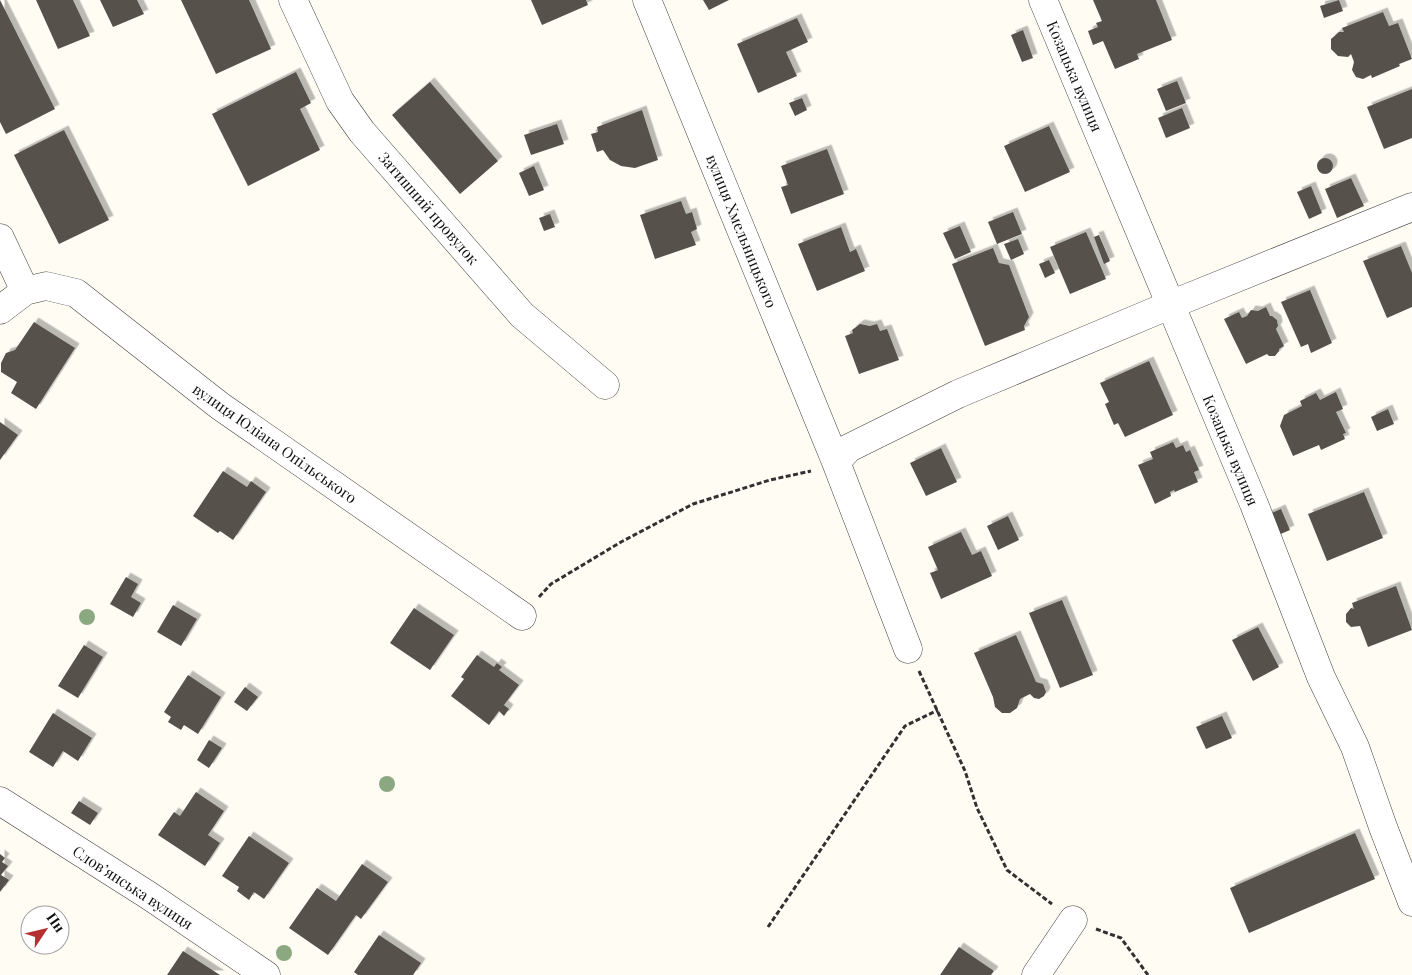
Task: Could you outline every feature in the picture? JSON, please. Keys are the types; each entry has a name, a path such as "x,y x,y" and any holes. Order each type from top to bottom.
{"street":[{"name":"Затишний провулок","path":"293,0 340,102 362,132 522,315 606,385"},
{"name":"вулиця Хмельницького","path":"647,0 836,462 908,649"},
{"name":"Козацька вулиця","path":"1043,0 1254,504 1318,669 1355,747 1412,902"},
{"path":"836,462 848,448 958,394 1170,305 1412,207"},
{"path":"0,238 26,291 0,310"},
{"name":"вулиця Юліана Опільського","path":"26,291 46,286 76,293 220,406 522,616"},
{"name":"Словʼянська вулиця","path":"0,801 148,895 266,975"},
{"path":"1036,975 1073,920"}],"path":[{"path":"522,616 551,584 621,542 692,504 770,480 808,473 836,462"},
{"path":"908,649 965,770 977,808 1007,870 1073,920 1121,938 1148,975"},
{"path":"768,927 905,726 938,710"}],"building":[{"path":"0,0 55,109 6,134 0,122"},
{"path":"36,0 73,0 90,36 58,49"},
{"path":"100,0 137,0 144,14 113,27"},
{"path":"181,0 249,0 271,49 216,74"},
{"path":"531,0 586,0 588,5 542,25"},
{"path":"703,0 729,0 709,10"},
{"path":"1093,0 1156,0 1172,40 1137,54 1139,59 1115,69 1103,41 1093,45 1088,31 1098,27 1096,23 1102,21"},
{"path":"1339,0 1343,11 1324,18 1320,6"},
{"path":"1383,12 1389,26 1398,23 1412,59 1372,78 1371,75 1363,79 1356,77 1352,70 1354,62 1351,54 1348,57 1338,56 1331,49 1331,39 1339,32 1344,32 1342,28"},
{"path":"797,18 808,42 786,52 797,76 758,93 737,44"},
{"path":"1023,30 1033,58 1022,62 1011,35"},
{"path":"296,72 311,103 300,109 320,150 248,186 212,114"},
{"path":"1177,81 1186,103 1166,111 1157,89"},
{"path":"430,82 498,161 460,194 392,115"},
{"path":"1412,89 1412,138 1384,149 1367,107"},
{"path":"802,98 807,110 795,116 789,103"},
{"path":"1182,108 1190,128 1166,138 1158,118"},
{"path":"642,110 658,160 635,168 621,166 610,160 603,150 597,152 591,134 598,132 597,127"},
{"path":"557,124 564,144 531,155 524,135"},
{"path":"1049,126 1070,172 1025,192 1004,146"},
{"path":"64,130 109,220 59,244 14,155"},
{"path":"827,149 844,194 791,214 781,187 788,185 781,166"},
{"path":"1322,158 1328,158 1333,163 1331,172 1322,174 1317,169 1317,163"},
{"path":"534,166 544,190 529,196 519,173"},
{"path":"1351,178 1364,206 1337,218 1325,189"},
{"path":"1311,186 1322,213 1309,219 1297,192"},
{"path":"681,201 686,214 692,212 697,229 691,232 696,245 655,259 640,215"},
{"path":"1013,212 1022,234 997,244 988,222"},
{"path":"550,214 555,227 544,231 539,218"},
{"path":"960,226 971,252 955,259 943,233"},
{"path":"841,227 850,252 856,249 865,271 817,291 798,244"},
{"path":"1086,232 1106,279 1070,294 1050,247"},
{"path":"1099,235 1110,261 1104,264 1094,237"},
{"path":"1018,239 1024,254 1011,260 1004,244"},
{"path":"1401,246 1412,273 1412,307 1387,318 1363,261"},
{"path":"993,248 999,263 1009,265 1029,317 1024,326 1025,330 985,346 952,264"},
{"path":"1049,260 1055,273 1045,278 1039,264"},
{"path":"1310,290 1332,343 1311,353 1308,344 1301,347 1281,302"},
{"path":"1266,307 1270,316 1277,320 1278,326 1276,329 1284,346 1279,349 1275,356 1267,354 1246,364 1224,319 1239,312 1242,318 1247,316 1251,310 1258,311"},
{"path":"34,322 75,348 36,409 11,393 17,382 1,372 1,363 6,353 15,350"},
{"path":"860,324 870,326 877,324 880,331 887,329 899,360 859,374 845,336 853,333 852,330"},
{"path":"1149,361 1173,415 1125,437 1118,423 1114,425 1105,404 1109,402 1100,383"},
{"path":"1336,392 1343,409 1336,412 1346,433 1343,434 1345,439 1321,450 1319,445 1293,456 1280,426 1284,415 1302,406 1300,401 1316,393 1320,400"},
{"path":"1388,409 1394,424 1377,431 1371,417"},
{"path":"0,422 18,435 0,460"},
{"path":"1173,442 1176,448 1183,445 1186,452 1190,450 1199,470 1194,472 1198,482 1175,492 1174,490 1170,492 1171,496 1155,504 1138,465 1153,459 1150,452"},
{"path":"941,448 957,482 926,496 910,463"},
{"path":"223,471 247,487 251,481 266,492 233,540 220,531 218,533 193,516"},
{"path":"1364,492 1383,538 1327,561 1308,514"},
{"path":"1281,509 1290,530 1276,536 1267,515"},
{"path":"1008,516 1019,540 998,550 987,526"},
{"path":"961,532 972,555 981,551 992,576 941,599 930,573 938,570 928,547"},
{"path":"126,577 138,584 131,597 141,603 133,617 110,604"},
{"path":"1396,586 1412,630 1368,647 1360,626 1351,627 1346,622 1346,614 1351,608 1354,609 1352,603"},
{"path":"1062,600 1093,675 1060,688 1029,613"},
{"path":"173,605 197,619 181,646 157,632"},
{"path":"414,608 454,635 430,670 390,643"},
{"path":"1258,627 1279,667 1253,681 1232,640"},
{"path":"1016,635 1036,682 1043,684 1046,692 1039,699 1034,698 1030,694 1020,699 1017,708 1010,713 1002,713 995,707 993,697 974,653"},
{"path":"84,645 103,657 78,698 58,686"},
{"path":"477,655 494,667 497,663 502,667 499,670 519,685 504,705 509,709 504,716 499,711 489,725 451,696 464,679 461,677"},
{"path":"188,675 221,697 198,734 184,725 181,730 168,722 171,717 164,712"},
{"path":"245,687 258,697 247,711 234,702"},
{"path":"53,713 92,738 78,761 63,751 53,767 29,752"},
{"path":"1222,716 1232,738 1206,749 1196,727"},
{"path":"209,740 222,748 209,768 197,760"},
{"path":"196,792 224,811 208,835 220,843 205,866 158,835 174,812 180,816"},
{"path":"79,801 98,813 90,825 71,813"},
{"path":"1355,833 1375,879 1249,933 1230,888"},
{"path":"249,836 289,863 264,899 254,892 249,900 237,891 239,887 222,876"},
{"path":"0,854 5,858 2,862 8,866 1,875 9,880 0,892"},
{"path":"362,864 388,882 361,919 356,915 328,955 289,928 317,888 336,901"},
{"path":"379,935 421,963 413,975 358,975 354,972"},
{"path":"959,947 994,971 991,975 940,975"},
{"path":"183,951 220,975 167,975"}]}
